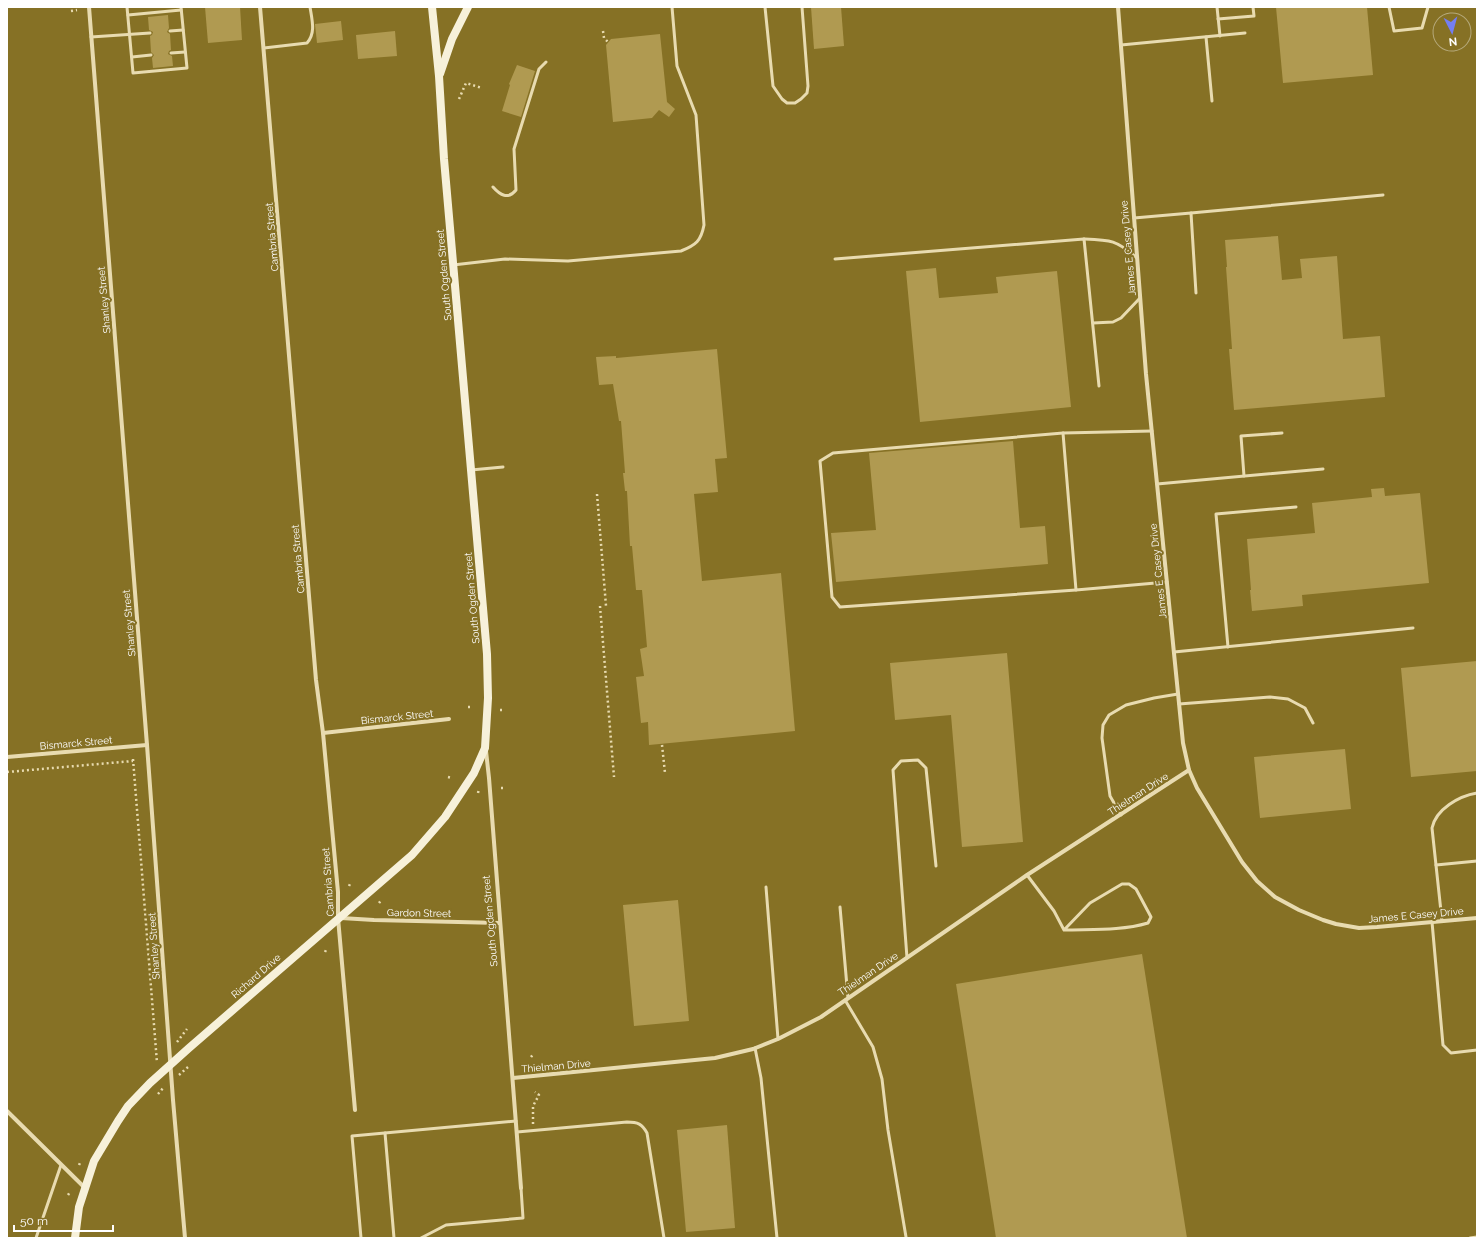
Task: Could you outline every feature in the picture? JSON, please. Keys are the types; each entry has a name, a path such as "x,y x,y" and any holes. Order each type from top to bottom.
{"street":[{"name":"Shanley Street","path":"88,7 185,1238"},
{"name":"Cambria Street","path":"260,7 316,672 338,892 338,918 355,1110"},
{"name":"South Ogden Street","path":"432,7 440,76 444,159 487,654 488,698 486,748 521,1188"},
{"path":"440,76 452,38 468,7"},
{"name":"James E Casey Drive","path":"1118,7 1140,298 1152,431 1183,743 1189,770 1197,788 1242,862 1257,881 1275,897 1299,910 1336,924 1358,928 1477,918"},
{"name":"Bismarck Street","path":"323,733 449,719"},
{"name":"Bismarck Street","path":"7,756 147,745"},
{"name":"Richard Drive","path":"75,1238 79,1207 84,1187 94,1161 128,1106 171,1064 412,855 445,817 474,773 486,748"},
{"name":"Thielman Drive","path":"513,1078 715,1058 755,1048 778,1039 821,1017 1027,875 1189,770"},
{"name":"Gardon Street","path":"338,918 500,923"},
{"path":"7,1111 84,1187"}],"lane":[{"path":"127,7 133,73 186,68 181,8 128,15"},
{"path":"264,48 307,43 312,39 313,33 310,7"},
{"path":"454,265 506,259 568,261 681,251 691,247 698,241 702,235 704,225 696,115 677,66 672,7"},
{"path":"765,7 773,86 782,99 787,103 795,103 807,93 808,86 802,7"},
{"path":"1217,7 1220,36"},
{"path":"1218,19 1254,16 1253,7"},
{"path":"1389,7 1394,31 1422,28 1428,7"},
{"path":"170,31 183,30"},
{"path":"91,37 150,33"},
{"path":"1121,45 1245,33"},
{"path":"1206,37 1212,101"},
{"path":"172,53 185,52"},
{"path":"132,56 152,55"},
{"path":"492,187 499,194 506,196 514,193 516,190 514,149 539,69 546,62"},
{"path":"1134,218 1383,195"},
{"path":"1191,213 1196,293"},
{"path":"835,259 1084,239 1111,240 1126,248 1137,258"},
{"path":"1084,239 1099,386"},
{"path":"1093,323 1112,322 1121,318 1140,298"},
{"path":"1152,431 1063,433 833,453 820,461 832,597 840,607 1167,582"},
{"path":"1063,433 1076,590"},
{"path":"1244,476 1241,436 1282,433"},
{"path":"471,470 503,467"},
{"path":"1157,484 1323,469"},
{"path":"1228,647 1216,514 1296,507"},
{"path":"1174,652 1413,628"},
{"path":"1120,815 1110,796 1102,738 1103,725 1109,715 1126,705 1178,694"},
{"path":"1179,704 1270,697 1288,699 1305,708 1313,723"},
{"path":"907,958 893,770 900,761 918,760 926,768 936,866"},
{"path":"1442,921 1432,828 1433,822 1438,814 1454,802 1477,793"},
{"path":"1436,865 1477,861"},
{"path":"1027,875 1054,910 1064,930"},
{"path":"1122,884 1129,884 1136,889 1151,917 1148,923 1136,927 1064,930 1090,903 1122,884"},
{"path":"766,887 778,1039"},
{"path":"840,907 846,999 873,1047 882,1079 888,1130 906,1237"},
{"path":"1432,922 1443,1045 1451,1053 1477,1050"},
{"path":"755,1048 761,1078 777,1238"},
{"path":"361,1238 352,1136 516,1121"},
{"path":"517,1132 627,1122 637,1122 643,1126 647,1134 664,1238"},
{"path":"385,1133 394,1238"},
{"path":"36,1238 61,1165"},
{"path":"421,1238 446,1226 524,1218 521,1188"},
{"path":"1470,1238 1477,1237"}],"path":[{"path":"71,11 77,10"},
{"path":"604,31 604,38 608,42"},
{"path":"459,99 466,83 482,88"},
{"path":"597,494 606,606"},
{"path":"600,606 614,777"},
{"path":"662,745 665,773"},
{"name":"Shanley Street","path":"7,772 133,760 157,1064"},
{"path":"448,777 452,778"},
{"path":"478,793 479,789"},
{"path":"379,903 382,899"},
{"path":"489,904 489,910"},
{"path":"531,1057 534,1053"},
{"path":"183,1071 188,1067"},
{"path":"533,1130 532,1110 534,1102 539,1095 535,1092"}],"building":[{"path":"205,7 240,7 242,40 208,43"},
{"path":"811,7 841,7 844,46 814,49"},
{"path":"1276,7 1367,7 1373,75 1283,83"},
{"path":"168,15 169,28 167,32 170,34 171,50 168,54 172,56 173,66 153,68 152,58 154,55 151,52 150,36 153,32 149,30 148,17"},
{"path":"341,21 343,40 317,43 315,24"},
{"path":"395,31 397,56 358,59 356,35"},
{"path":"660,34 667,102 675,109 669,117 659,110 652,118 613,122 606,45 611,39"},
{"path":"517,65 535,71 521,117 502,111 510,85 509,84"},
{"path":"1278,236 1282,280 1302,278 1300,259 1337,256 1343,339 1380,336 1385,397 1234,410 1229,349 1232,349 1225,240"},
{"path":"936,268 939,298 998,293 996,277 1057,271 1071,407 920,422 906,271"},
{"path":"717,349 727,458 715,459 718,492 694,494 702,581 781,573 795,731 649,745 648,722 641,723 636,677 644,676 640,649 647,647 642,590 636,590 632,546 630,546 627,491 625,491 623,473 625,473 621,421 619,421 613,384 599,385 596,357 616,356 616,358"},
{"path":"1013,441 1020,528 1045,526 1048,564 836,582 831,533 876,530 869,453"},
{"path":"1384,488 1385,496 1420,493 1429,583 1302,595 1303,606 1252,611 1247,539 1315,533 1312,503 1372,497 1371,489"},
{"path":"1007,653 1023,842 962,847 951,715 895,720 890,663"},
{"path":"1477,661 1477,771 1411,777 1401,668"},
{"path":"1345,749 1351,809 1260,818 1254,757"},
{"path":"678,900 689,1021 634,1026 623,905"},
{"path":"1142,954 1187,1238 996,1238 956,984"},
{"path":"727,1125 735,1228 686,1232 677,1130"}]}
